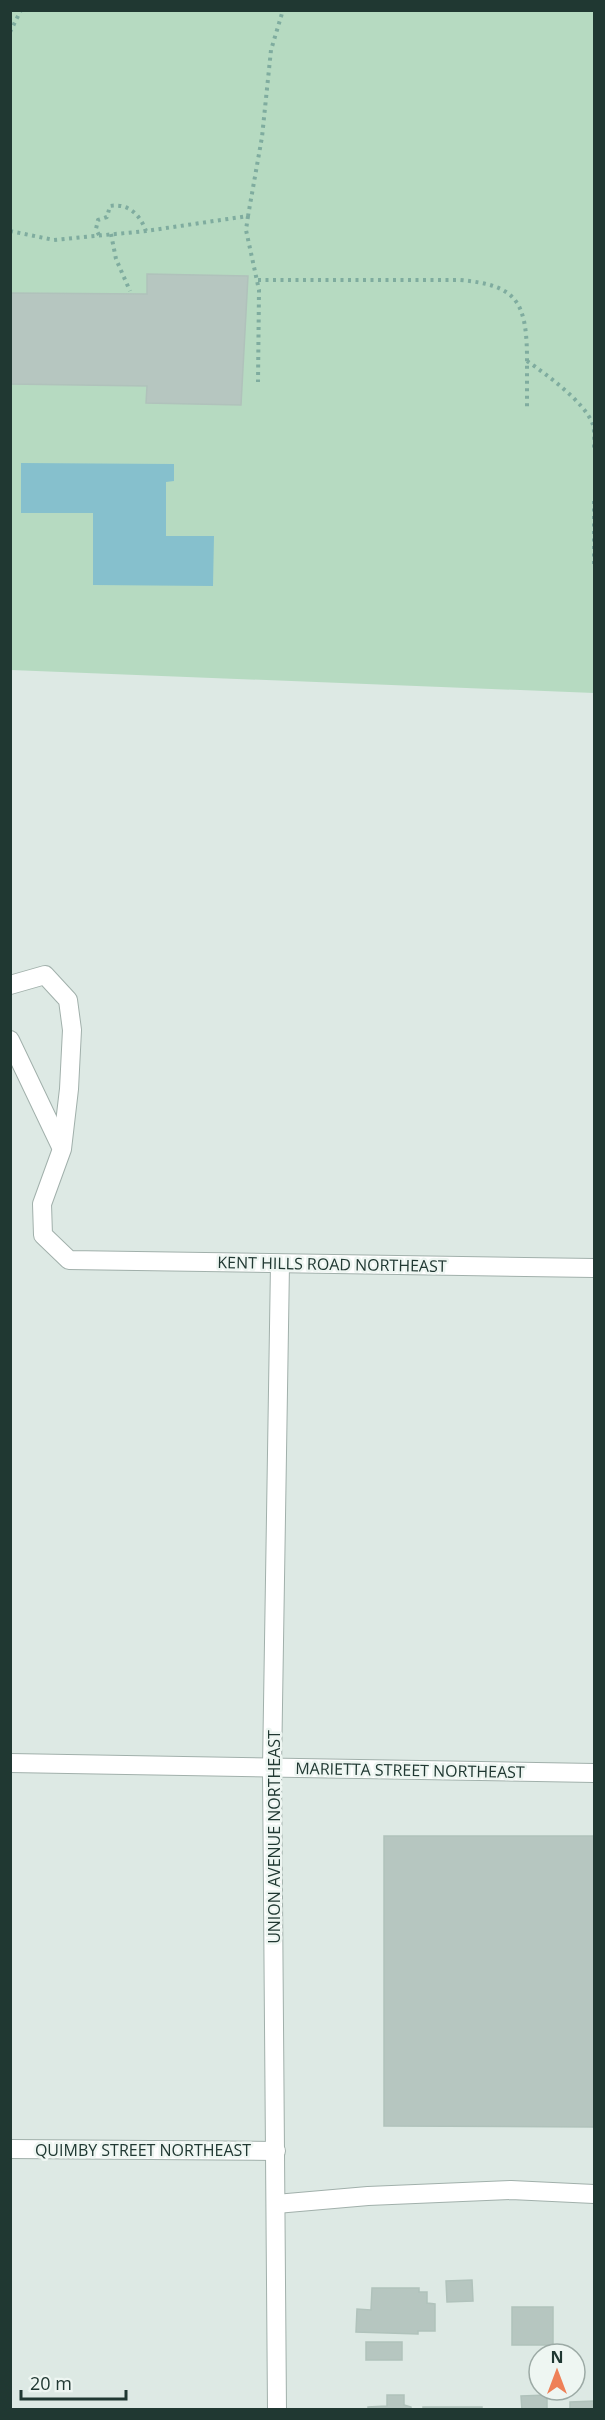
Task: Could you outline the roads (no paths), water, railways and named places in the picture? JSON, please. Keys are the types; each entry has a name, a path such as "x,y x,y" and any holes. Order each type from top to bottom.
{"street":[{"path":"10,985 45,975 68,1000 72,1030 69,1089 62,1149"},
{"path":"10,1040 62,1149"},
{"name":"KENT HILLS ROAD NORTHEAST","path":"62,1149 42,1204 43,1235 69,1260 594,1268"},
{"name":"UNION AVENUE NORTHEAST","path":"277,2409 272,1768 280,1264"},
{"name":"MARIETTA STREET NORTHEAST","path":"10,1763 594,1773"},
{"name":"QUIMBY STREET NORTHEAST","path":"10,2149 276,2151"},
{"path":"276,2204 368,2196 511,2190 594,2194"}],"water":[{"path":"21,463 174,464 174,481 166,482 166,536 214,536 213,586 93,585 93,513 21,513"}]}
